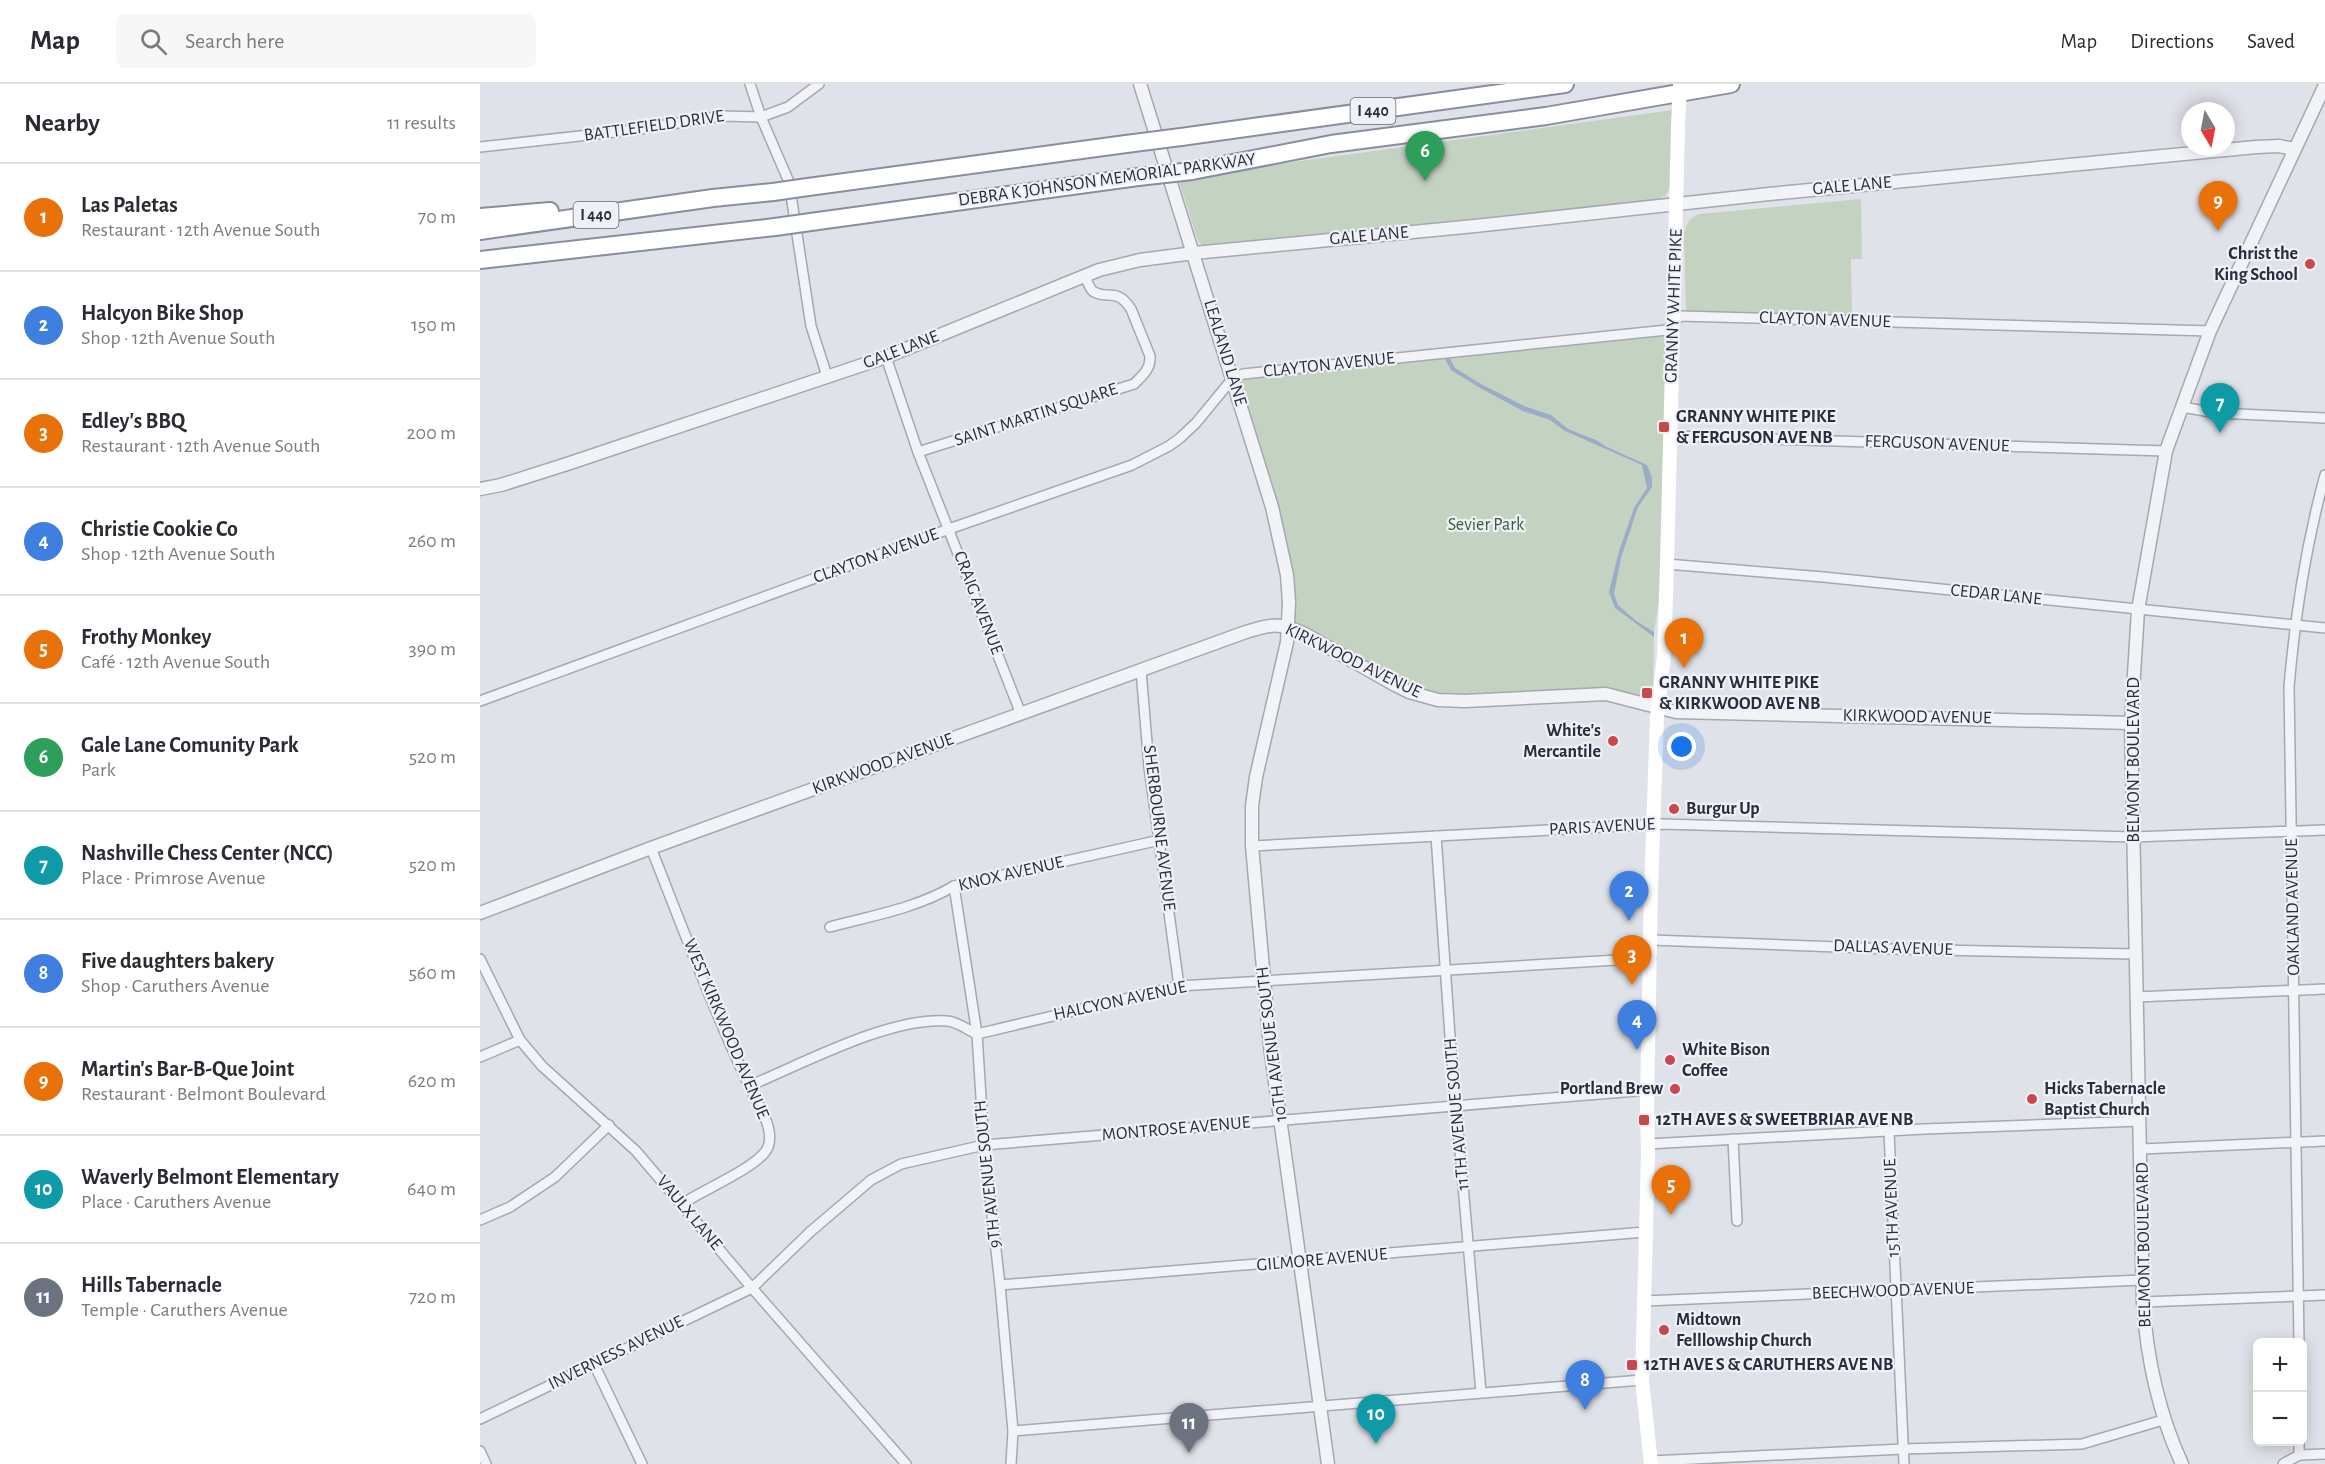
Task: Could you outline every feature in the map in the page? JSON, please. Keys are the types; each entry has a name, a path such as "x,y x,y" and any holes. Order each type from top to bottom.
{"highway":[{"name":"DEBRA K JOHNSON MEMORIAL PARKWAY","path":"480,231 1565,84"},
{"name":"DEBRA K JOHNSON MEMORIAL PARKWAY","path":"480,260 775,227 1192,171 1331,144 1546,116 1731,84"},
{"path":"480,216 712,198"},
{"path":"480,271 609,245"}],"main road":[{"name":"GRANNY WHITE PIKE","path":"1651,1463 1642,1380 1651,940 1658,708 1664,655 1680,84"}],"street":[{"path":"750,84 761,117 789,182 811,326 827,376"},
{"name":"BATTLEFIELD DRIVE","path":"480,147 634,130 722,116 761,117 784,110 819,84"},
{"name":"LEALAND LANE","path":"1140,84 1233,378 1283,550 1288,585 1287,626"},
{"name":"BELMONT BOULEVARD","path":"2182,1464 2163,1420 2151,1372 2143,1302 2142,1149 2136,997 2131,723 2138,610 2166,451 2210,331 2325,85"},
{"name":"GALE LANE","path":"480,489 501,485 886,357 1085,275 1140,260 2256,147 2278,146 2294,149"},
{"name":"SAINT MARTIN SQUARE","path":"918,452 1134,384 1146,372 1150,364 1136,318 1127,302 1113,294 1095,293 1085,275"},
{"name":"CLAYTON AVENUE","path":"480,701 949,529 1132,465 1164,449 1196,423 1233,378 1243,374 1667,330 1682,316 2210,331"},
{"name":"CRAIG AVENUE","path":"886,357 918,452 1021,714"},
{"path":"2182,407 2216,413 2325,418"},
{"name":"FERGUSON AVENUE","path":"1671,436 2166,451"},
{"name":"OAKLAND AVENUE","path":"2300,1338 2289,687 2294,625 2307,547 2324,480"},
{"name":"CEDAR LANE","path":"1667,564 1823,577 2325,628"},
{"name":"KIRKWOOD AVENUE","path":"480,913 651,848 1141,670 1276,624 1287,626 1395,685 1438,700 1465,701 1606,694 1676,712 2131,723"},
{"name":"10TH AVENUE SOUTH","path":"1287,626 1287,642 1256,777 1252,806 1252,846 1270,1046 1328,1464"},
{"name":"SHERBOURNE AVENUE","path":"1141,670 1149,767 1179,986"},
{"name":"PARIS AVENUE","path":"1252,846 1654,825 2133,837 2325,830"},
{"name":"11TH AVENUE SOUTH","path":"1436,836 1450,1036 1480,1392"},
{"name":"KNOX AVENUE","path":"830,927 911,904 954,886 1160,840"},
{"name":"WEST KIRKWOOD AVENUE","path":"651,848 730,1047 771,1139 765,1154 753,1164 699,1192 682,1204"},
{"name":"9TH AVENUE SOUTH","path":"954,886 976,1034 984,1145 1013,1431 1011,1464"},
{"name":"DALLAS AVENUE","path":"1651,940 1890,949 2135,954"},
{"name":"HALCYON AVENUE","path":"976,1034 1179,986 1651,958"},
{"name":"VAULX LANE","path":"480,959 520,1040 558,1082 636,1151 906,1464"},
{"path":"2136,997 2325,989"},
{"path":"749,1086 871,1035 907,1024 949,1020 976,1034"},
{"path":"480,1057 520,1040"},
{"name":"MONTROSE AVENUE","path":"752,1288 810,1232 871,1180 901,1164 984,1145 1648,1090"},
{"path":"1648,1144 2140,1121"},
{"path":"480,1220 510,1207 555,1177 609,1125"},
{"name":"15TH AVENUE","path":"1889,1132 1904,1464"},
{"path":"1733,1139 1737,1221"},
{"path":"2142,1149 2325,1141"},
{"name":"GILMORE AVENUE","path":"1000,1285 1645,1232"},
{"name":"BEECHWOOD AVENUE","path":"1644,1301 2142,1280"},
{"name":"INVERNESS AVENUE","path":"480,1419 593,1362 752,1288"},
{"path":"2143,1302 2325,1295"},
{"path":"593,1362 642,1464"},
{"path":"1013,1431 1642,1380"},
{"path":"1651,1463 1903,1449 2082,1444 2163,1420"},
{"path":"2299,1446 2299,1455"},
{"path":"480,1450 486,1464"},
{"path":"2283,1464 2299,1455 2325,1454"}],"green space":[{"path":"1673,110 1671,187 1665,196 1653,200 1513,217 1204,247 1198,241 1178,178"},
{"path":"1861,199 1862,259 1851,259 1852,317 1686,311 1684,233 1693,217 1699,214"},
{"name":"Sevier Park","path":"1668,333 1663,577 1654,632 1653,698 1614,689 1453,698 1417,690 1292,622 1292,585 1236,377"}],"water":[{"path":"1444,357 1449,357 1455,368 1481,384 1524,406 1551,415 1568,429 1647,465 1652,477 1652,487 1638,507 1621,558 1614,594 1618,605 1635,620 1654,632 1654,637 1615,608 1609,592 1619,551 1634,508 1647,488 1642,465 1565,431 1550,420 1523,411 1480,388 1451,370"}],"place":[{"name":"Gale Lane Comunity Park","path":"1425,181"},
{"name":"Martin's Bar-B-Que Joint","path":"2218,231"},
{"name":"Christ the King School","path":"2310,264"},
{"name":"GRANNY WHITE PIKE & FERGUSON AVE NB","path":"1664,427"},
{"name":"Nashville Chess Center (NCC)","path":"2220,433"},
{"name":"Las Paletas","path":"1684,668"},
{"name":"GRANNY WHITE PIKE & KIRKWOOD AVE NB","path":"1647,693"},
{"name":"White's Mercantile","path":"1613,741"},
{"name":"Burgur Up","path":"1674,809"},
{"name":"Halcyon Bike Shop","path":"1629,921"},
{"name":"Edley's BBQ","path":"1632,985"},
{"name":"Christie Cookie Co","path":"1637,1050"},
{"name":"White Bison Coffee","path":"1670,1060"},
{"name":"Portland Brew","path":"1675,1089"},
{"name":"Hicks Tabernacle Baptist Church","path":"2032,1099"},
{"name":"12TH AVE S & SWEETBRIAR AVE NB","path":"1644,1120"},
{"name":"Frothy Monkey","path":"1671,1215"},
{"name":"Midtown Felllowship Church","path":"1664,1330"},
{"name":"12TH AVE S & CARUTHERS AVE NB","path":"1632,1365"},
{"name":"Five daughters bakery","path":"1585,1410"},
{"name":"Waverly Belmont Elementary","path":"1376,1444"},
{"name":"Hills Tabernacle","path":"1189,1453"}]}
